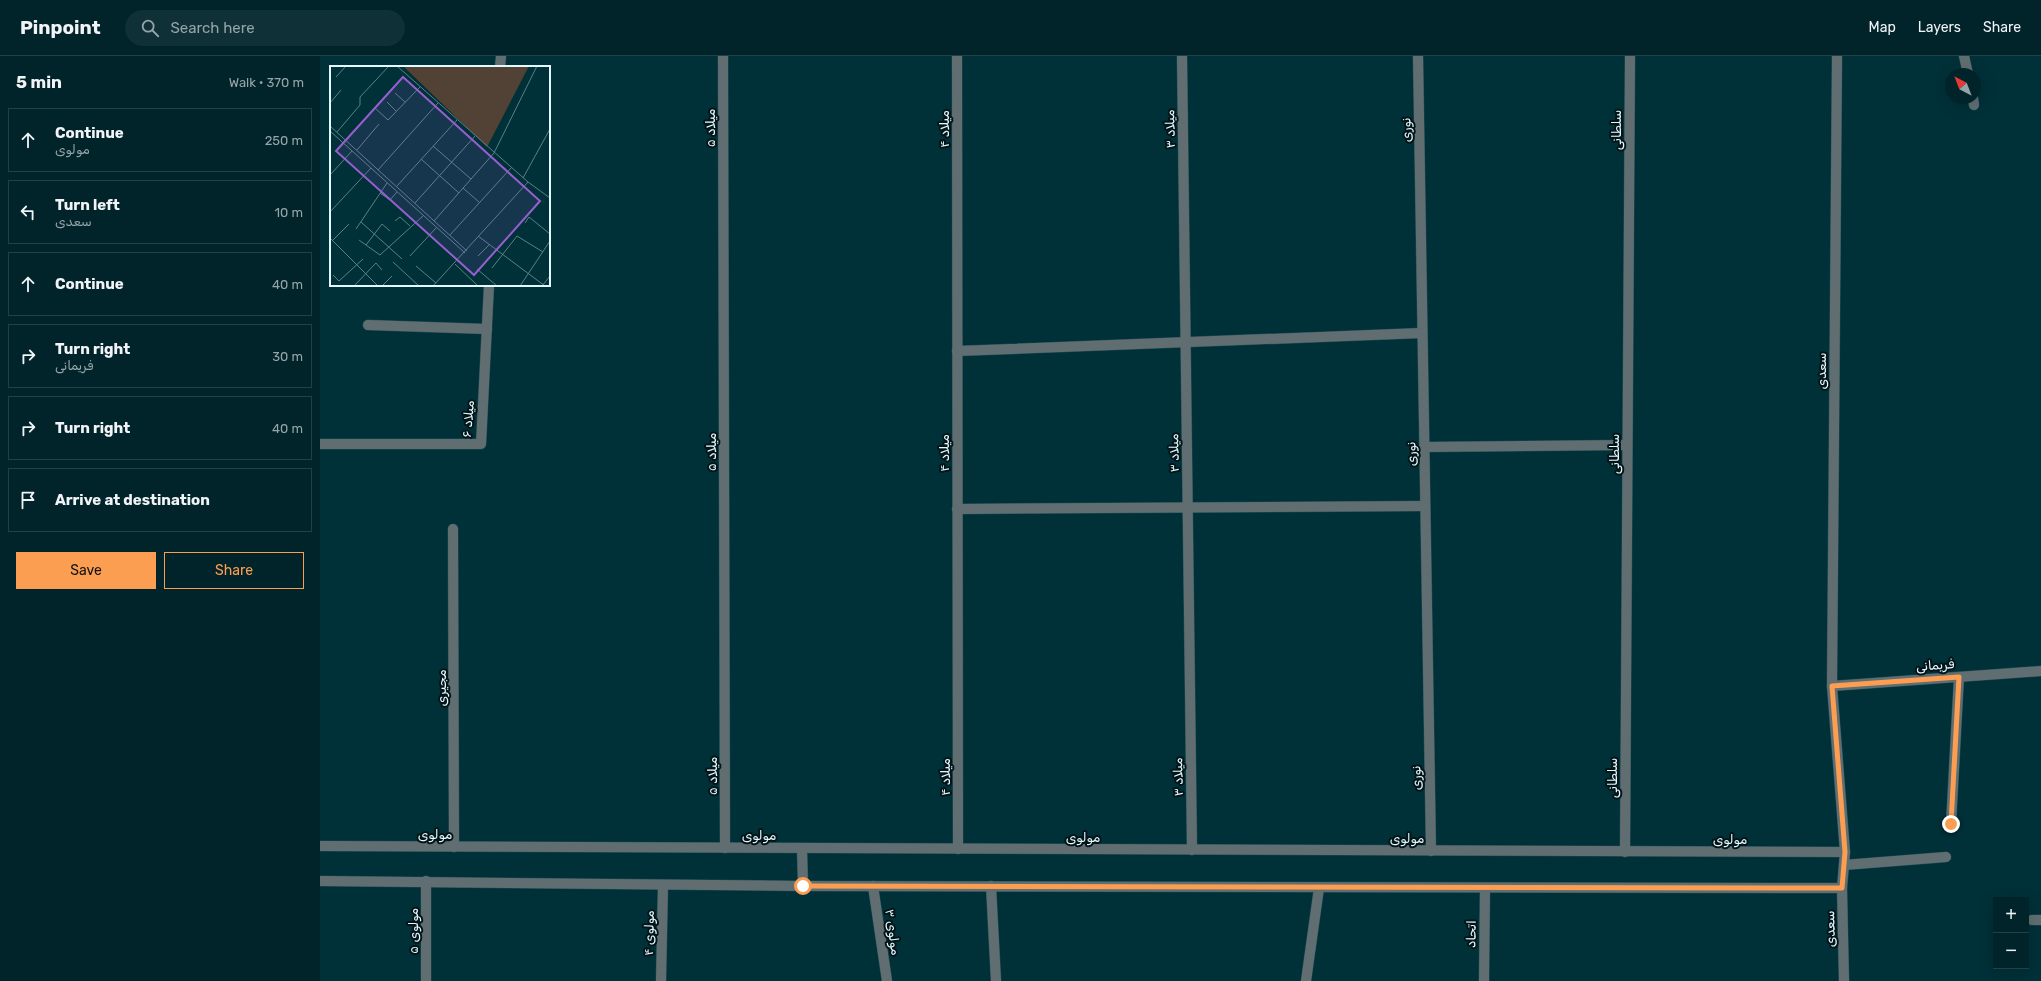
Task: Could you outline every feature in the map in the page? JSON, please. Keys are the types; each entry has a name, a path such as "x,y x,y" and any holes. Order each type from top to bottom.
{"street":[{"path":"500,66 501,56"},
{"name":"میلاد ۵","path":"723,56 725,848"},
{"name":"میلاد ۴","path":"957,56 958,849"},
{"name":"میلاد ۳","path":"1182,56 1192,850"},
{"name":"نوری","path":"1418,56 1431,852"},
{"name":"سلطانی","path":"1625,852 1630,56"},
{"name":"سعدی","path":"1836,56 1832,686 1845,852 1842,888 1844,981"},
{"path":"1964,56 1967,68"},
{"name":"میلاد ۶","path":"320,444 481,444 489,286"},
{"path":"368,325 486,329"},
{"path":"957,351 1422,333"},
{"path":"1424,447 1627,445"},
{"path":"958,509 1425,506"},
{"name":"مجیری","path":"453,529 454,847"},
{"name":"فریمانی","path":"1832,686 2041,671"},
{"path":"1951,824 1959,677"},
{"name":"مولوی","path":"320,846 1431,852 1845,852"},
{"path":"802,848 803,886"},
{"path":"1844,865 1946,857"},
{"path":"320,881 803,886 1842,888"},
{"name":"مولوی ۵","path":"426,881 426,981"},
{"name":"مولوی ۴","path":"662,981 663,885"},
{"name":"مولوی ۳","path":"873,886 887,981"},
{"path":"992,886 996,981"},
{"path":"1306,981 1319,888"},
{"name":"اتحاد","path":"1484,981 1485,888"}],"route":[{"path":"803,886 1842,888 1845,852 1832,686 1959,677 1951,824"}]}
